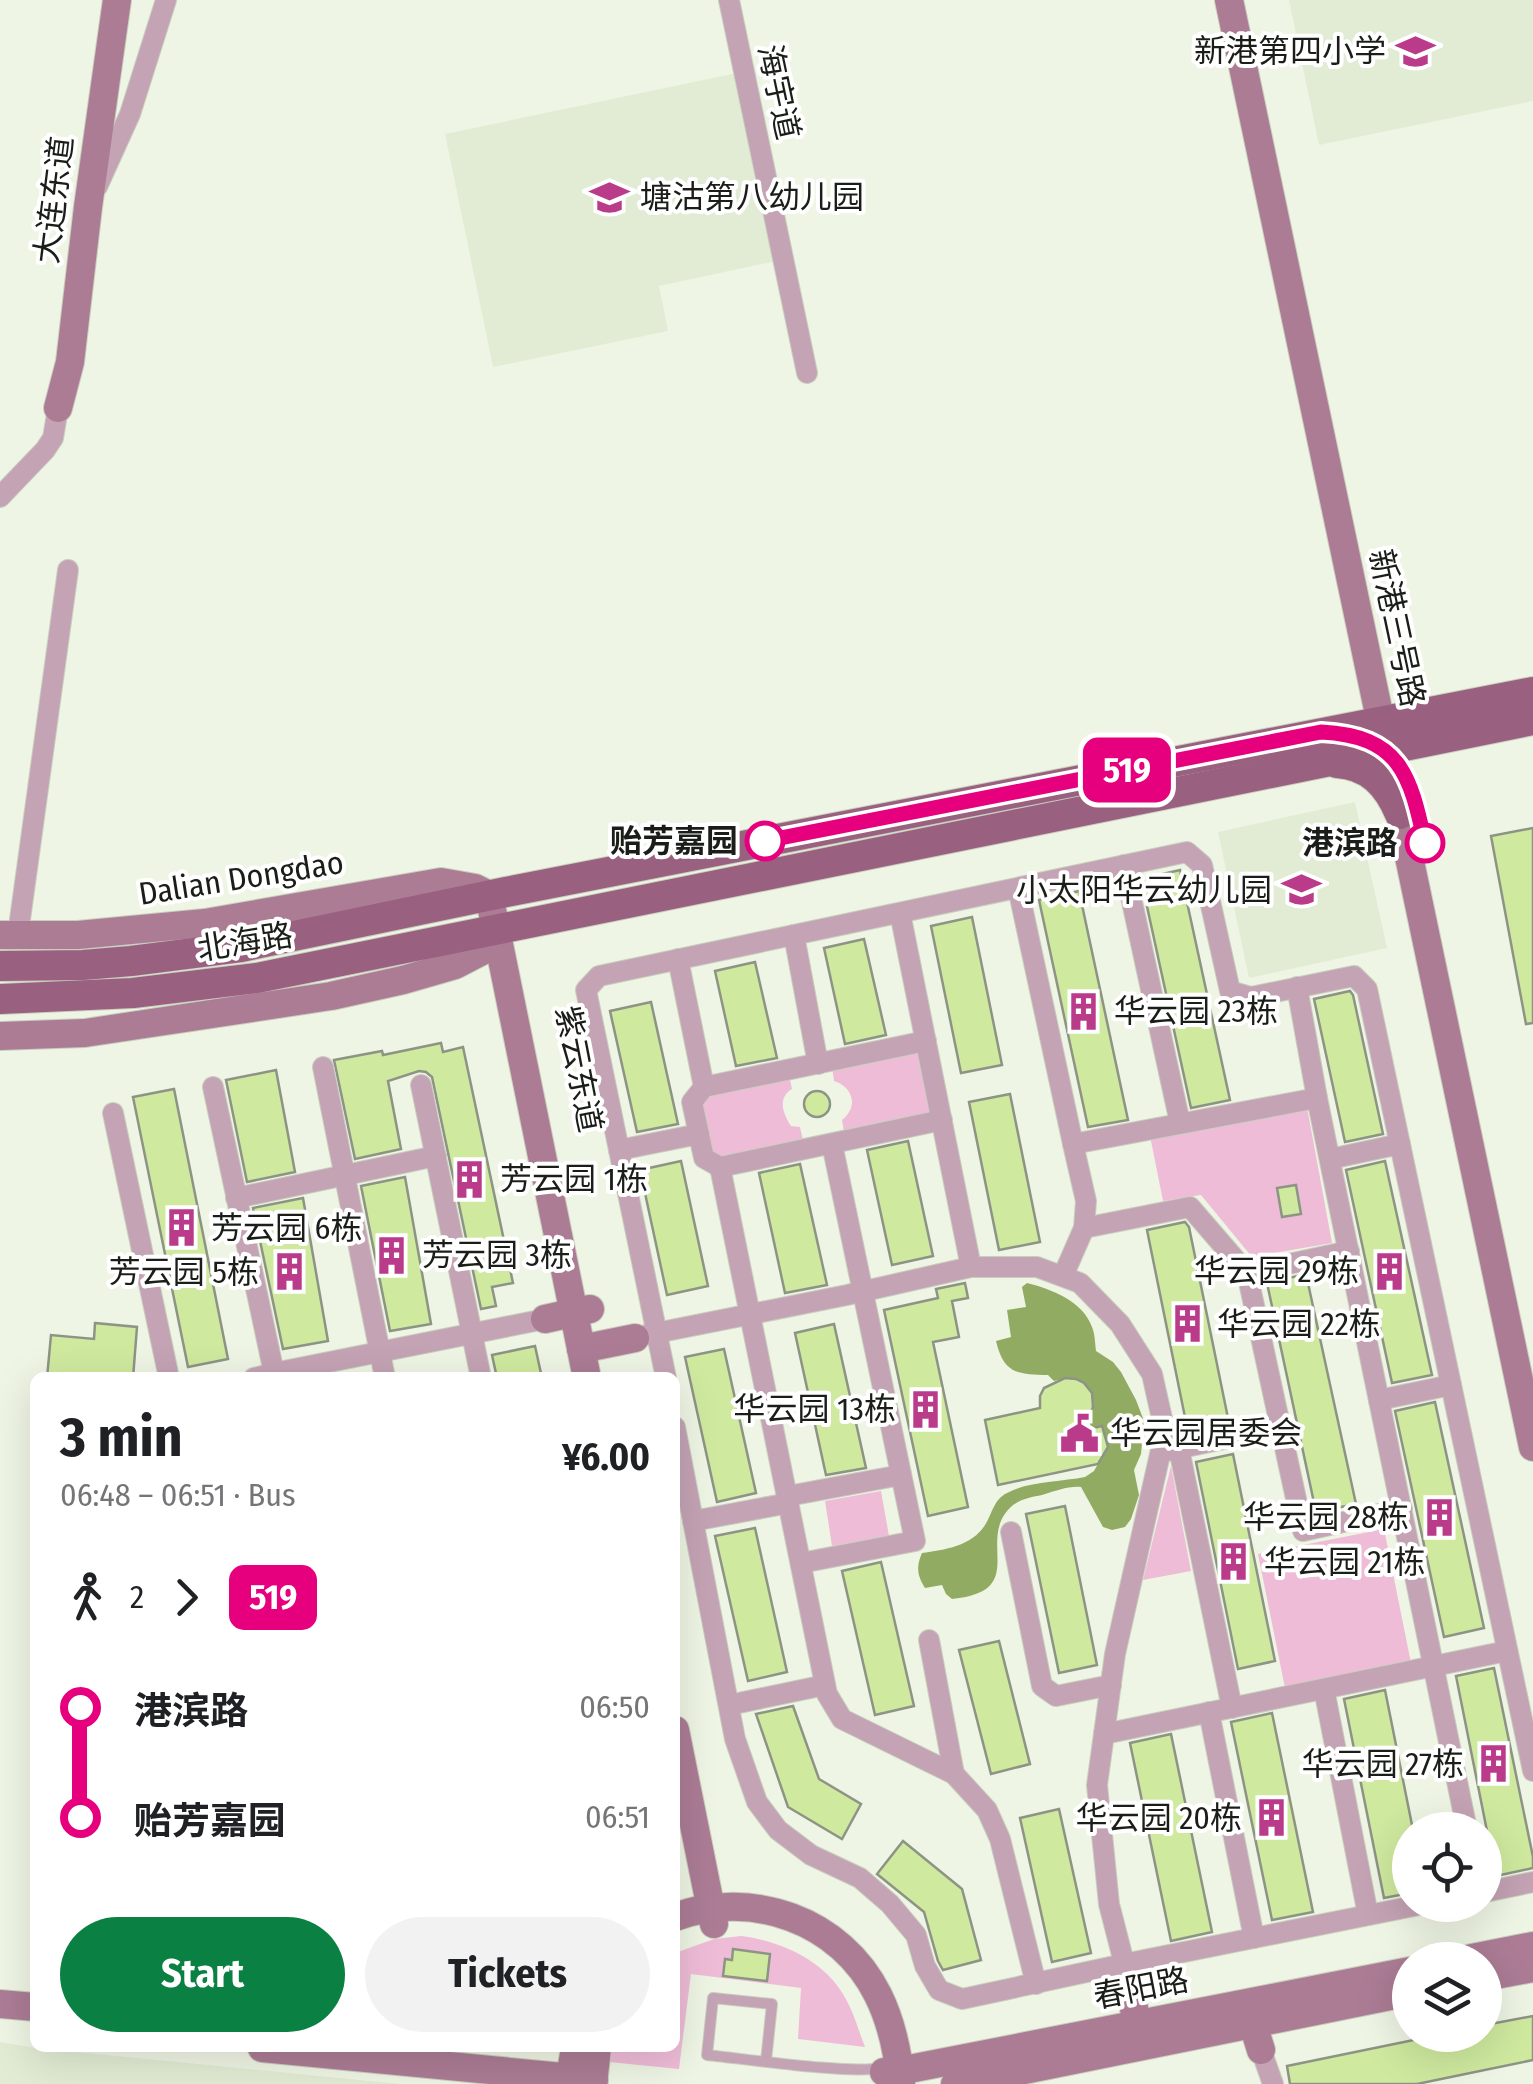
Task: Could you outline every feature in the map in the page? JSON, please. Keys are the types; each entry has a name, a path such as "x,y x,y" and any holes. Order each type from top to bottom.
{"main road":[{"name":"大连东道","path":"58,408 70,362 117,0"},
{"name":"新港三号路","path":"1229,0 1390,719"},
{"name":"新港三号路","path":"1246,0 1533,1447"},
{"path":"498,893 1533,692"},
{"path":"0,1036 85,1033 331,996 455,965 484,950 506,928 1533,720"},
{"path":"1321,732 1365,738 1396,749"},
{"path":"1329,762 1370,772 1409,813"},
{"name":"新港三号路","path":"1409,813 1533,1362"},
{"name":"Dalian Dongdao","path":"9,934 78,934 206,922 441,882 498,893"},
{"name":"紫云东道","path":"498,893 590,1347 602,1372"},
{"name":"北海路","path":"0,966 130,961 241,947 498,893"},
{"name":"北海路","path":"0,998 133,993 237,980 506,928"},
{"path":"545,1318 583,1310"},
{"path":"590,1347 646,1336"},
{"name":"紫云东道","path":"588,1372 590,1347"},
{"path":"680,1764 695,1867 718,1894 732,1901 708,1917"},
{"path":"680,1820 708,1917"},
{"path":"708,1917 777,1930 827,1956 867,2007 887,2067"},
{"path":"1502,1952 1533,1946"},
{"path":"1502,1974 1533,1968"},
{"name":"春阳路","path":"1249,2014 1392,1975"},
{"path":"1127,1977 1138,2035"},
{"name":"春阳路","path":"887,2067 1138,2035 1249,2014 1392,1994"},
{"path":"0,2004 30,2007"},
{"path":"1249,2014 1261,2050"},
{"path":"0,2023 30,2026"},
{"name":"春阳路","path":"955,2084 1138,2035"},
{"path":"326,2052 583,2068"},
{"path":"488,2052 583,2068"}],"street":[{"path":"88,207 130,114 166,0"},
{"name":"海宇道","path":"732,0 811,372"},
{"path":"0,485 42,439 58,408"},
{"path":"0,497 46,450 53,438 58,408"},
{"path":"9,934 68,570"},
{"path":"663,1372 646,1336 619,1150 586,990 599,976 1188,852 1202,865 1230,991 1251,997 1354,976 1368,990 1533,1772"},
{"path":"1124,866 1180,1123"},
{"path":"1018,888 1086,1201 1084,1228 1063,1276"},
{"path":"900,912 971,1267"},
{"path":"794,935 818,1064"},
{"path":"678,959 704,1088"},
{"path":"1297,988 1463,1812"},
{"path":"926,1041 704,1088 692,1102 698,1134 704,1158 720,1168 942,1120"},
{"path":"323,1067 383,1372"},
{"path":"421,1085 480,1372"},
{"path":"212,1088 267,1372"},
{"path":"1073,1144 1317,1098"},
{"path":"113,1113 168,1372"},
{"path":"619,1150 698,1134"},
{"path":"801,1563 915,1541 832,1144"},
{"path":"1330,1159 1400,1144"},
{"path":"236,1198 436,1156"},
{"path":"720,1168 827,1694 842,1719 954,1774 988,1810 1000,1839 1036,1984"},
{"path":"1084,1228 1190,1207 1247,1273 1302,1531 1402,1510"},
{"path":"1247,1273 1349,1251"},
{"path":"646,1336 971,1267 1037,1267 1080,1283 1120,1324 1152,1374 1232,1708"},
{"path":"307,1372 346,1368 380,1352 545,1318"},
{"path":"1380,1400 1451,1385"},
{"path":"1170,1451 1280,1428"},
{"path":"1127,1977 1109,1904 1096,1785 1115,1654 1170,1451"},
{"path":"680,1453 735,1739 757,1802 778,1830 811,1854 860,1878 890,1904 916,1935 925,1966 939,1990 962,1999 1036,1984 1127,1977 1254,1938 1392,1910"},
{"path":"693,1521 901,1475"},
{"path":"1011,1532 1042,1686 1056,1696 1111,1684"},
{"path":"929,1640 954,1774"},
{"path":"1104,1734 1508,1650"},
{"path":"729,1706 825,1685"},
{"path":"1324,1689 1368,1915"},
{"path":"1209,1712 1254,1938"},
{"path":"1502,1888 1533,1882"},
{"path":"1261,2050 1272,2084"}],"lane":[{"path":"766,2061 772,2004 714,1998 707,2055 766,2061 887,2067"}],"shaded area":[{"name":"新港第四小学","path":"1289,0 1533,0 1533,101 1319,145"},
{"name":"塘沽第八幼儿园","path":"737,73 776,261 659,286 668,331 493,367 445,134"},
{"name":"小太阳华云幼儿园","path":"1355,802 1387,948 1249,978 1218,832"},
{"path":"919,1049 932,1113 844,1132 842,1120 851,1109 851,1098 846,1088 834,1081 832,1067"},
{"path":"789,1075 792,1089 784,1097 784,1111 791,1126 800,1127 803,1140 721,1157 711,1149 702,1106 710,1094"},
{"path":"1307,1107 1332,1243 1252,1257 1201,1195 1163,1201 1150,1136"},
{"path":"1027,1283 1056,1293 1081,1310 1093,1330 1096,1351 1113,1362 1136,1400 1144,1421 1141,1454 1134,1470 1139,1495 1125,1527 1112,1530 1103,1527 1081,1487 1016,1503 1002,1518 996,1575 990,1586 976,1594 952,1599 942,1585 925,1588 918,1571 922,1553 973,1538 1007,1493 1035,1484 1085,1477 1094,1471 1108,1446 1102,1426 1091,1428 1093,1403 1085,1385 1068,1379 1054,1381 1048,1375 1020,1373 1008,1366 999,1352 996,1341 1011,1337 1007,1310 1026,1307 1022,1287"},
{"path":"1171,1466 1191,1571 1143,1580"},
{"path":"881,1491 889,1536 832,1546 825,1501"},
{"path":"1384,1529 1411,1663 1285,1688 1258,1554"},
{"path":"741,1936 770,1942 812,1962 847,2000 865,2047 798,2039 801,1988 691,1974 679,2069 609,2062 610,2052 680,2052 680,1951 714,1939"},
{"path":"0,2042 30,2047 30,2052 76,2052 400,2084 0,2084"}],"building":[{"path":"1533,828 1533,1023 1526,1024 1491,836"},
{"path":"1180,870 1230,1100 1191,1108 1141,879"},
{"name":"华云园 23栋","path":"1079,891 1128,1120 1088,1127 1039,900"},
{"path":"972,917 1002,1065 961,1073 931,926"},
{"path":"864,939 886,1035 845,1044 824,948"},
{"path":"755,962 777,1058 736,1066 715,971"},
{"path":"1350,991 1383,1134 1345,1142 1314,999"},
{"path":"651,1002 678,1124 637,1132 610,1011"},
{"name":"芳云园 1栋","path":"441,1043 443,1052 463,1047 513,1283 492,1287 496,1306 481,1309 432,1077 419,1071 388,1081 401,1149 355,1159 334,1060"},
{"path":"276,1070 295,1172 247,1182 226,1080"},
{"name":"芳云园 6栋","path":"174,1089 228,1359 188,1367 133,1097"},
{"path":"817,1091 826,1095 830,1104 826,1113 817,1117 808,1113 804,1104 808,1095"},
{"path":"1010,1094 1040,1242 999,1250 969,1102"},
{"path":"908,1141 933,1256 892,1265 867,1150"},
{"path":"681,1161 708,1286 667,1295 640,1170"},
{"name":"华云园 29栋","path":"1385,1161 1432,1375 1392,1383 1346,1170"},
{"path":"800,1164 827,1285 785,1293 759,1173"},
{"name":"芳云园 3栋","path":"405,1177 431,1324 390,1331 361,1186"},
{"path":"1296,1185 1301,1214 1282,1217 1277,1188"},
{"name":"芳云园 5栋","path":"303,1198 328,1341 283,1349 253,1208"},
{"name":"华云园 22栋","path":"1185,1222 1229,1423 1188,1432 1147,1230"},
{"path":"1306,1274 1356,1504 1316,1512 1267,1283"},
{"name":"华云园 13栋","path":"965,1283 968,1298 952,1301 959,1337 933,1342 968,1507 928,1516 884,1310 938,1298 936,1289"},
{"path":"95,1323 137,1327 133,1372 48,1372 51,1335 94,1339"},
{"path":"834,1324 866,1468 826,1475 795,1333"},
{"path":"535,1346 541,1372 496,1372 492,1355"},
{"path":"724,1349 756,1493 717,1502 685,1357"},
{"name":"华云园居委会","path":"1065,1378 1084,1383 1092,1393 1093,1407 1084,1430 1102,1426 1108,1447 1098,1464 998,1485 985,1420 1040,1408 1044,1388"},
{"name":"华云园 28栋","path":"1435,1402 1484,1628 1444,1637 1395,1411"},
{"name":"华云园 21栋","path":"1233,1454 1275,1661 1238,1669 1196,1462"},
{"path":"1065,1506 1097,1665 1059,1673 1026,1514"},
{"path":"755,1528 787,1672 748,1681 715,1536"},
{"path":"881,1562 914,1706 875,1715 842,1571"},
{"path":"999,1641 1030,1764 991,1774 959,1650"},
{"name":"华云园 27栋","path":"1494,1668 1533,1868 1502,1875 1502,1812 1483,1812 1456,1676"},
{"path":"1385,1690 1409,1812 1392,1812 1392,1896 1384,1898 1344,1699"},
{"path":"793,1706 819,1779 861,1804 842,1839 788,1807 756,1714"},
{"name":"华云园 20栋","path":"1272,1713 1313,1912 1272,1920 1231,1722"},
{"path":"1171,1734 1212,1932 1171,1941 1130,1743"},
{"path":"1059,1809 1091,1953 1052,1962 1020,1818"},
{"path":"903,1841 962,1889 981,1960 943,1970 924,1912 877,1874"},
{"path":"733,1949 770,1954 767,1981 723,1976 725,1959 732,1960"},
{"path":"1533,2016 1533,2060 1417,2084 1290,2084 1287,2066 1392,2044 1392,2052 1502,2052 1502,2022"}],"bus line":[{"name":"519","path":"765,841 1321,732 1365,738 1387,751 1406,778 1425,843"}],"place":[{"name":"新港第四小学","path":"1416,51"},
{"name":"塘沽第八幼儿园","path":"610,197"},
{"name":"贻芳嘉园","path":"765,841"},
{"name":"港滨路","path":"1425,843"},
{"name":"小太阳华云幼儿园","path":"1302,890"},
{"name":"华云园 23栋","path":"1084,1011"},
{"name":"芳云园 1栋","path":"470,1179"},
{"name":"芳云园 6栋","path":"181,1228"},
{"name":"芳云园 3栋","path":"392,1255"},
{"name":"华云园 29栋","path":"1389,1271"},
{"name":"芳云园 5栋","path":"289,1272"},
{"name":"华云园 22栋","path":"1187,1324"},
{"name":"华云园 13栋","path":"926,1409"},
{"name":"华云园居委会","path":"1080,1433"},
{"name":"华云园 28栋","path":"1439,1517"},
{"name":"华云园 21栋","path":"1234,1562"},
{"name":"华云园 27栋","path":"1494,1764"},
{"name":"华云园 20栋","path":"1272,1818"}]}
